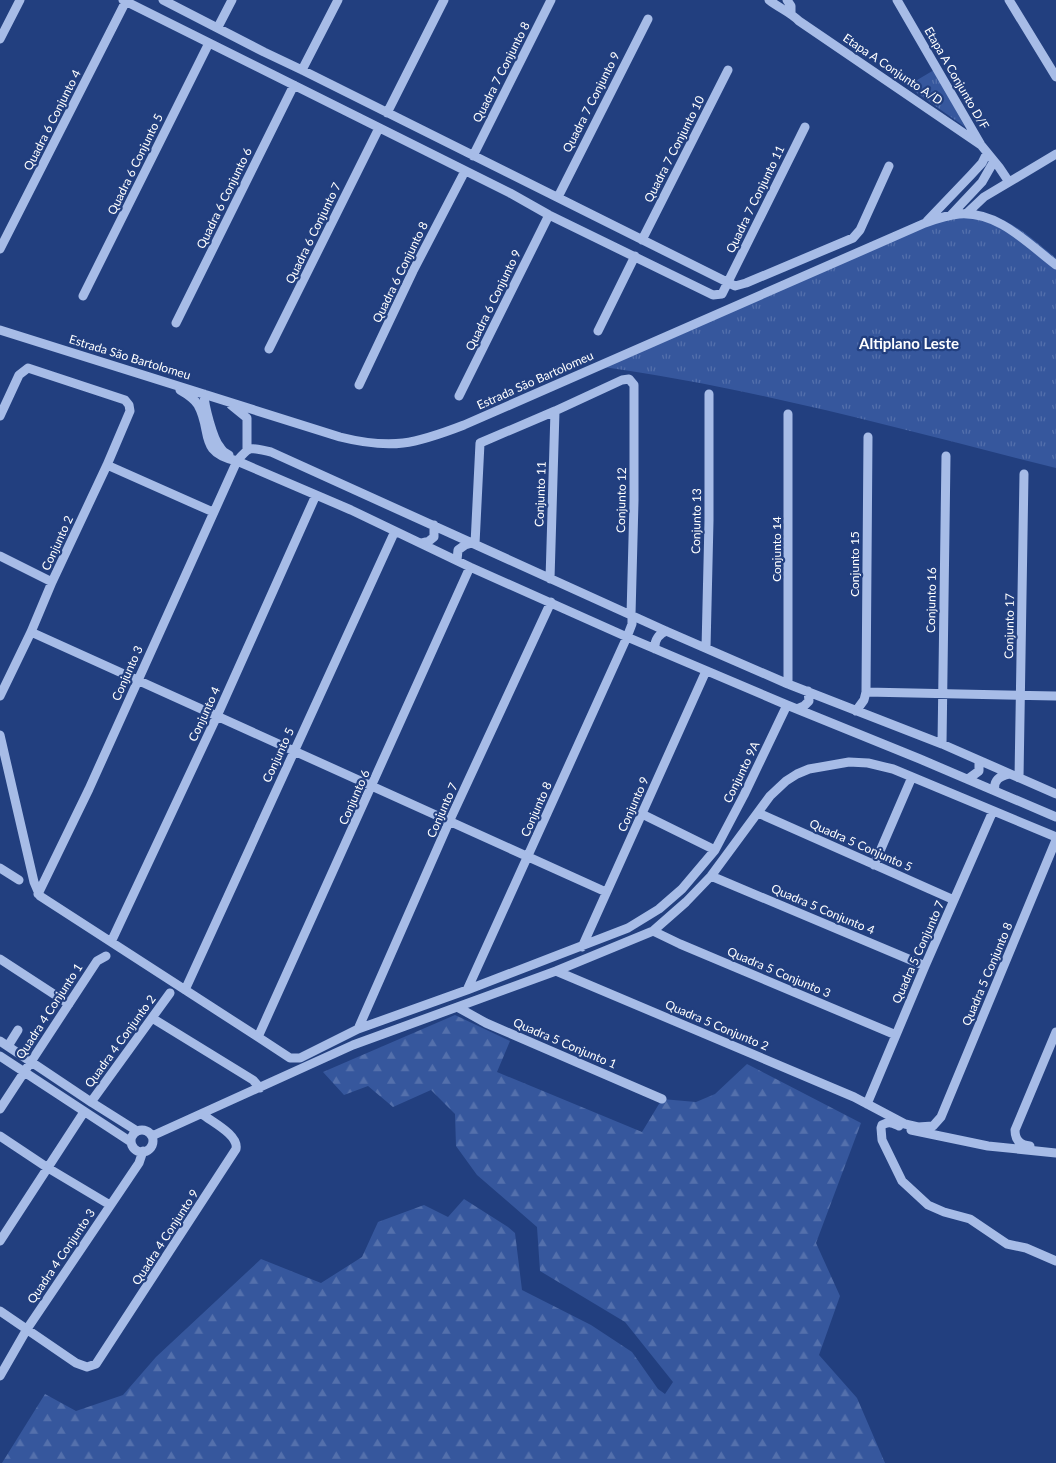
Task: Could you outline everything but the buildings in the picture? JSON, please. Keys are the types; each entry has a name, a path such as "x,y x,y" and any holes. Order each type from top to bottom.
{"street":[{"path":"0,40 20,0"},
{"path":"164,0 264,52 735,286 853,238 860,230 889,166"},
{"path":"218,27 232,0"},
{"path":"302,70 338,0"},
{"path":"387,113 444,0"},
{"name":"Quadra 7 Conjunto 8","path":"473,156 551,0"},
{"name":"Etapa A Conjunto A/D","path":"769,0 791,13 799,21 981,145"},
{"path":"787,0 791,6 791,13"},
{"name":"Etapa A Conjunto D/F","path":"897,0 981,145 1009,182"},
{"path":"1009,0 1056,77"},
{"path":"124,1 510,193 549,215 714,295 722,294 728,283"},
{"name":"Quadra 6 Conjunto 4","path":"0,249 124,1"},
{"path":"170,23 179,8"},
{"name":"Quadra 7 Conjunto 9","path":"558,197 648,19"},
{"name":"Quadra 6 Conjunto 5","path":"83,296 209,43"},
{"path":"256,66 264,52"},
{"name":"Quadra 7 Conjunto 10","path":"642,240 728,70"},
{"name":"Quadra 6 Conjunto 6","path":"176,323 294,85"},
{"path":"336,106 344,91"},
{"name":"Quadra 7 Conjunto 11","path":"728,283 805,127"},
{"name":"Quadra 6 Conjunto 7","path":"269,349 379,128"},
{"path":"425,151 433,136"},
{"path":"925,223 982,163 987,153"},
{"path":"966,214 984,197 1056,154"},
{"path":"942,206 949,216 997,164"},
{"name":"Quadra 6 Conjunto 8","path":"359,385 413,271 465,171"},
{"path":"510,193 518,179"},
{"path":"958,188 967,197"},
{"name":"Estrada São Bartolomeu","path":"0,330 356,441 371,444 399,444 428,439 464,425 925,223 949,216 966,214 986,218 1010,229 1056,265"},
{"name":"Quadra 6 Conjunto 9","path":"459,396 549,215"},
{"path":"593,236 602,220"},
{"path":"598,331 635,256"},
{"name":"Conjunto 2","path":"0,416 19,375 25,369 32,368 125,400 129,405 130,414 0,696"},
{"name":"Conjunto 12","path":"555,411 622,380 629,379 634,385 632,624 627,637"},
{"path":"165,381 192,397 198,404 211,447 214,452 227,459 237,461 316,495 470,567 627,637 968,779 1056,818"},
{"path":"204,394 205,404 217,444 237,461"},
{"name":"Conjunto 13","path":"706,648 709,394"},
{"path":"222,399 248,418 249,448"},
{"path":"249,448 252,409"},
{"path":"474,544 478,447 480,443 555,411"},
{"name":"Conjunto 11","path":"550,579 555,411"},
{"name":"Conjunto 14","path":"788,414 788,684"},
{"name":"Conjunto 15","path":"866,692 868,437"},
{"path":"249,448 271,452 666,631 788,684 942,744 1056,794"},
{"name":"Conjunto 3","path":"38,894 89,789 237,461 249,448"},
{"name":"Conjunto 16","path":"942,744 946,456"},
{"path":"107,465 213,512"},
{"name":"Conjunto 17","path":"1019,778 1024,474"},
{"name":"Conjunto 4","path":"111,942 217,716 316,495"},
{"path":"421,543 434,537 434,525"},
{"name":"Conjunto 5","path":"185,990 395,531"},
{"path":"457,560 458,550 465,544 474,544"},
{"path":"0,556 52,582"},
{"name":"Conjunto 6","path":"258,1037 470,567"},
{"name":"Conjunto 7","path":"358,1030 450,822 551,602"},
{"path":"656,649 657,639 661,633 666,631"},
{"path":"31,632 606,892"},
{"name":"Conjunto 8","path":"467,990 627,637"},
{"name":"Conjunto 9","path":"582,947 706,671"},
{"path":"797,709 809,701 808,691"},
{"path":"856,711 864,700 866,692 942,692 1056,696"},
{"name":"Conjunto 9A","path":"258,1037 280,1052 295,1058 358,1030 582,947 628,928 659,908 682,889 715,850 744,795 787,705"},
{"path":"0,736 38,894 44,900 258,1037"},
{"path":"968,779 979,771 979,761"},
{"path":"152,1136 353,1046 556,971 653,930 686,902 711,876 770,796 786,781 809,769 849,762 868,763 893,769 1056,839"},
{"path":"995,791 996,780 1009,774"},
{"path":"874,865 912,777"},
{"name":"Quadra 5 Conjunto 7","path":"867,1104 993,812"},
{"name":"Quadra 5 Conjunto 5","path":"758,813 954,900"},
{"path":"642,814 715,850"},
{"name":"Quadra 5 Conjunto 8","path":"941,1117 1056,839"},
{"path":"0,868 19,880"},
{"name":"Quadra 5 Conjunto 4","path":"711,876 925,966"},
{"name":"Quadra 5 Conjunto 3","path":"653,930 680,944 896,1035"},
{"name":"Quadra 4 Conjunto 1","path":"0,1109 97,961 106,956"},
{"path":"0,958 69,1004"},
{"name":"Quadra 5 Conjunto 2","path":"556,971 867,1104 905,1124 918,1127 933,1126 941,1117"},
{"name":"Quadra 4 Conjunto 2","path":"91,1102 170,993"},
{"name":"Quadra 5 Conjunto 1","path":"459,1008 486,1023 662,1099"},
{"path":"152,1018 253,1080 260,1088"},
{"path":"18,1030 4,1044 91,1102 138,1130 147,1131 152,1136"},
{"path":"1056,1032 1015,1130 1015,1136 1020,1143 1056,1148"},
{"path":"0,1056 131,1142 134,1148 143,1151 151,1146 152,1136"},
{"path":"0,1241 84,1112"},
{"name":"Quadra 4 Conjunto 9","path":"27,1330 76,1363 87,1367 96,1364 232,1157 237,1145 234,1137 202,1114"},
{"path":"1056,1153 988,1146 931,1136 888,1122 882,1124 881,1128 882,1140 886,1151 902,1181 928,1205 944,1212 970,1219 1007,1244 1026,1248 1056,1261"},
{"path":"131,1142 132,1135 138,1130"},
{"path":"0,1136 48,1168 110,1205"},
{"name":"Quadra 4 Conjunto 3","path":"0,1376 27,1330 139,1163 143,1151"},
{"path":"0,1311 27,1330"}],"green space":[{"path":"934,70 965,127 907,86"},
{"path":"978,212 1011,224 1056,258 1056,468 770,397 712,385 596,366 945,214"},
{"path":"455,1015 510,1041 497,1072 642,1132 662,1099 696,1102 715,1094 747,1064 861,1123 816,1243 840,1296 819,1355 857,1398 885,1463 2,1463 45,1394 76,1411 123,1395 156,1357 261,1259 321,1283 362,1257 378,1222 424,1205 448,1217 464,1199 515,1233 522,1290 591,1325 632,1352 658,1389 665,1394 673,1382 625,1322 540,1271 537,1227 477,1175 456,1146 455,1114 431,1090 393,1107 368,1086 344,1095 323,1072"}],"district":[{"name":"Altiplano Leste","path":"909,343"}]}
